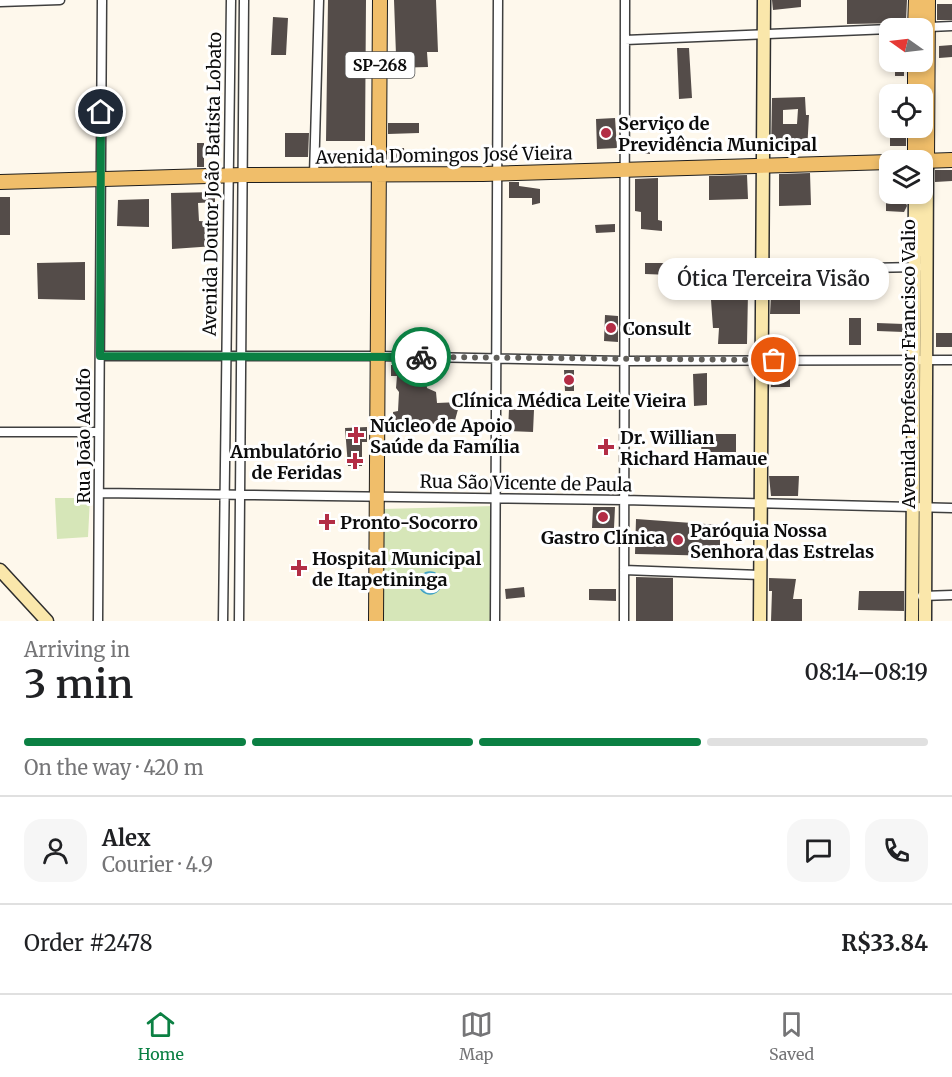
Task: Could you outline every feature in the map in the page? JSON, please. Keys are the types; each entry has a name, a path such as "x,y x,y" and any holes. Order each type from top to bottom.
{"main road":[{"name":"SP-268","path":"376,621 380,0"},
{"path":"760,621 764,0"},
{"name":"Avenida Professor Francisco Valio","path":"916,0 918,18"},
{"name":"Avenida Professor Francisco Valio","path":"922,18 928,0"},
{"name":"Avenida Professor Francisco Valio","path":"920,72 922,150"},
{"path":"933,161 952,160"},
{"name":"Avenida Domingos José Vieira","path":"0,182 236,175 496,174 879,162"},
{"name":"Avenida Professor Francisco Valio","path":"916,204 920,267"},
{"name":"Avenida Professor Francisco Valio","path":"921,204 920,360 926,424 925,621"},
{"name":"Avenida Professor Francisco Valio","path":"912,621 913,425 920,360"},
{"path":"913,425 926,424"},
{"path":"913,458 926,458"},
{"path":"0,570 47,621"}],"street":[{"path":"0,2 60,0"},
{"name":"Rua João Adolfo","path":"98,621 102,0"},
{"name":"Avenida Doutor João Batista Lobato","path":"231,0 242,355 239,621"},
{"name":"Avenida Doutor João Batista Lobato","path":"223,621 227,355 244,0"},
{"path":"314,176 319,0"},
{"path":"495,621 498,0"},
{"path":"624,621 625,0"},
{"path":"933,27 952,26"},
{"path":"625,40 879,30"},
{"path":"762,270 920,267"},
{"path":"100,356 378,356 624,361 952,360"},
{"path":"0,432 99,432"},
{"name":"Rua São Vicente de Paula","path":"99,493 241,495 378,504 495,499 952,508"},
{"path":"624,570 760,575"},
{"path":"912,596 952,595"}],"green space":[{"path":"55,498 90,498 88,537 57,539"},
{"path":"494,506 493,621 383,621 383,509"}],"water":[{"path":"430,572 438,575 441,583 438,591 430,594 422,591 419,583 422,575"}],"building":[{"path":"328,0 366,0 365,141 326,141"},
{"path":"394,0 436,0 438,52 427,52 428,67 390,68 389,55 396,55"},
{"path":"772,0 801,0 801,7 773,10"},
{"path":"847,0 907,0 906,18 879,18 879,23 847,24"},
{"path":"937,4 952,4 952,20 937,20"},
{"path":"273,17 288,18 286,55 271,55"},
{"path":"952,45 952,57 939,58 939,46"},
{"path":"677,48 689,48 692,98 679,99"},
{"path":"895,72 904,72 904,76 895,76"},
{"path":"805,97 806,115 809,115 807,151 771,151 772,98","holes":["798,109 797,124 783,124 783,110"]},
{"name":"Serviço de Previdência Municipal","path":"615,118 617,148 597,149 596,119"},
{"path":"388,123 419,123 419,133 388,134"},
{"path":"285,133 309,133 308,157 285,157"},
{"path":"890,138 906,138 906,146 890,146"},
{"path":"656,140 657,146 650,147 650,154 640,153 641,141"},
{"path":"197,143 204,143 204,167 197,167"},
{"path":"388,148 404,148 405,160 388,160"},
{"path":"935,170 952,170 952,181 935,182"},
{"path":"810,173 811,205 779,206 779,174"},
{"path":"747,175 748,199 709,200 709,176"},
{"path":"658,178 658,220 662,221 662,231 641,229 641,212 635,211 635,179"},
{"path":"509,182 519,182 519,186 540,189 540,203 532,205 532,198 509,198"},
{"path":"215,192 215,202 198,203 199,221 214,222 215,246 172,249 171,193"},
{"path":"0,197 10,197 10,235 0,235"},
{"path":"149,199 149,227 117,226 118,200"},
{"path":"886,204 906,204 907,206 904,212 886,211"},
{"path":"615,224 615,232 596,233 595,225"},
{"path":"85,262 85,300 38,299 37,263"},
{"path":"645,263 671,263 671,275 645,274"},
{"path":"702,272 740,273 740,292 748,292 747,344 718,344 719,328 713,328 710,286 703,286"},
{"path":"772,276 806,276 806,294 800,294 800,314 770,314"},
{"name":"Consult","path":"605,315 618,316 618,342 604,341"},
{"path":"849,318 861,318 861,345 849,345"},
{"path":"877,323 904,324 904,332 877,331"},
{"path":"936,333 952,333 952,347 936,347"},
{"path":"391,365 425,365 427,388 436,392 437,403 460,402 454,424 394,424 393,412 398,411 399,392 396,388 397,376 391,376"},
{"path":"771,367 790,367 790,387 771,387"},
{"name":"Clínica Médica Leite Vieira","path":"564,370 574,370 574,391 565,391"},
{"path":"707,373 707,405 694,406 693,374"},
{"path":"509,409 534,410 533,432 508,431"},
{"path":"367,427 367,442 362,442 362,466 348,466 345,428"},
{"path":"702,434 736,434 736,452 701,452"},
{"path":"769,476 799,476 798,496 771,496"},
{"name":"Gastro Clínica","path":"593,507 615,507 614,528 592,528"},
{"name":"Paróquia Nossa Senhora das Estrelas","path":"636,519 720,525 720,556 635,554"},
{"path":"636,577 673,578 673,621 636,621"},
{"path":"769,578 796,579 793,599 802,599 802,621 771,621 772,591 769,591"},
{"path":"524,587 525,597 506,599 505,589"},
{"path":"589,589 616,589 616,601 589,600"},
{"path":"859,591 904,591 904,611 858,610"}],"way so far":[{"path":"421,357 624,361 774,360"}],"place":[{"name":"Serviço de Previdência Municipal","path":"606,133"},
{"name":"Consult","path":"611,328"},
{"name":"Ótica Terceira Visão","path":"774,360"},
{"name":"Clínica Médica Leite Vieira","path":"569,380"},
{"name":"Núcleo de Apoio Saúde da Família","path":"356,435"},
{"name":"Dr. Willian Richard Hamaue","path":"606,447"},
{"name":"Ambulatório de Feridas","path":"355,461"},
{"name":"Gastro Clínica","path":"603,517"},
{"name":"Pronto-Socorro","path":"327,522"},
{"name":"Paróquia Nossa Senhora das Estrelas","path":"678,540"},
{"name":"Hospital Municipal de Itapetininga","path":"299,568"}],"route":[{"path":"101,112 100,356 421,357"}]}
